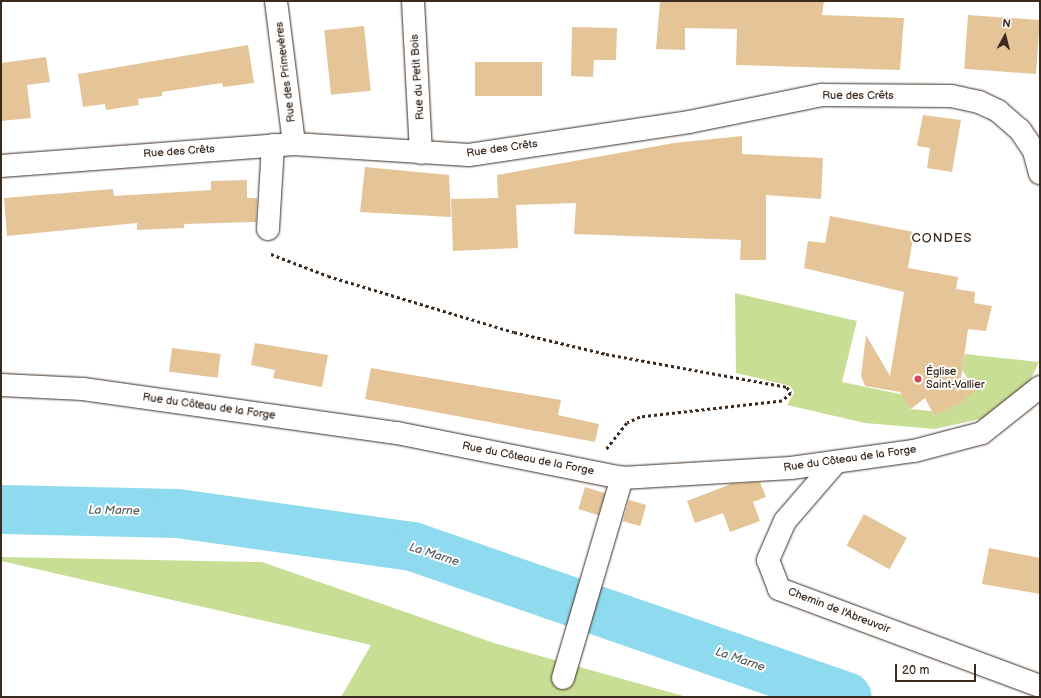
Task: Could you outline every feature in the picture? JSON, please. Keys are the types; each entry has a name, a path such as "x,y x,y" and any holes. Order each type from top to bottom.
{"street":[{"name":"Rue des Primevères","path":"276,1 294,144"},
{"name":"Rue du Petit Bois","path":"413,1 421,153"},
{"name":"Rue des Crêts","path":"1,166 294,144 469,155 689,122 822,95 951,96 979,102 998,111 1020,130 1037,149 1040,173"},
{"path":"268,229 273,145"},
{"name":"Rue du Côteau de la Forge","path":"1,385 83,389 397,433 622,478 836,462 914,452 982,433 1040,387"},
{"name":"Chemin de l'Abreuvoir","path":"836,462 785,521 768,560 780,589 1040,686"},
{"path":"563,678 622,478"}],"path":[{"path":"268,229 267,247 273,257 426,307 606,354 787,387 791,393 782,401 640,417 627,423 614,437 598,473"}],"green space":[{"path":"735,293 857,321 842,382 914,397 910,409 932,411 934,415 935,411 969,396 973,379 968,379 962,370 965,354 1039,362 1027,387 989,417 935,429 865,423 787,405 794,393 791,386 736,373"},
{"path":"1,557 262,562 494,643 687,697 341,697 371,645 1,561"}],"building":[{"path":"660,1 824,1 822,15 904,18 900,70 736,65 737,29 685,28 685,50 656,49"},
{"path":"968,15 1040,20 1036,74 964,69"},
{"path":"364,26 371,91 331,95 324,30"},
{"path":"572,27 617,28 616,60 594,60 593,77 571,76"},
{"path":"248,45 254,83 223,87 222,83 162,92 162,96 138,99 139,105 106,110 105,104 83,107 78,74"},
{"path":"46,57 50,82 27,85 31,118 1,121 1,63"},
{"path":"475,62 542,62 542,96 475,96"},
{"path":"923,115 961,120 952,172 927,168 930,148 917,146"},
{"path":"742,136 742,154 823,158 821,199 766,195 766,260 740,260 741,240 574,234 576,203 516,205 518,248 453,251 451,199 498,198 497,175 674,143"},
{"path":"365,167 449,175 451,217 360,212"},
{"path":"247,180 247,198 257,198 256,222 184,224 184,228 137,230 137,223 7,236 4,198 113,189 114,196 211,190 211,181"},
{"path":"830,216 914,232 908,268 958,277 956,289 975,292 974,303 992,306 986,331 968,329 961,379 988,380 959,404 934,415 925,398 911,409 900,392 865,386 861,376 866,335 890,376 904,292 804,268 808,241 825,243"},
{"path":"255,343 328,355 322,387 273,378 275,370 251,365"},
{"path":"172,348 221,354 218,378 169,372"},
{"path":"371,368 561,400 558,415 599,424 595,442 365,399"},
{"path":"760,482 766,497 753,502 760,521 730,532 723,513 695,523 687,501 731,484"},
{"path":"585,487 605,493 598,515 578,509"},
{"path":"629,500 646,505 640,526 623,521"},
{"path":"864,514 907,538 889,569 847,545"},
{"path":"989,548 1040,558 1040,594 982,584"}],"waterway":[{"name":"La Marne","path":"1,509 177,513 412,546 847,697"}],"place":[{"name":"Église Saint-Vallier","path":"918,379"}],"district":[{"name":"CONDES","path":"942,238"}]}
